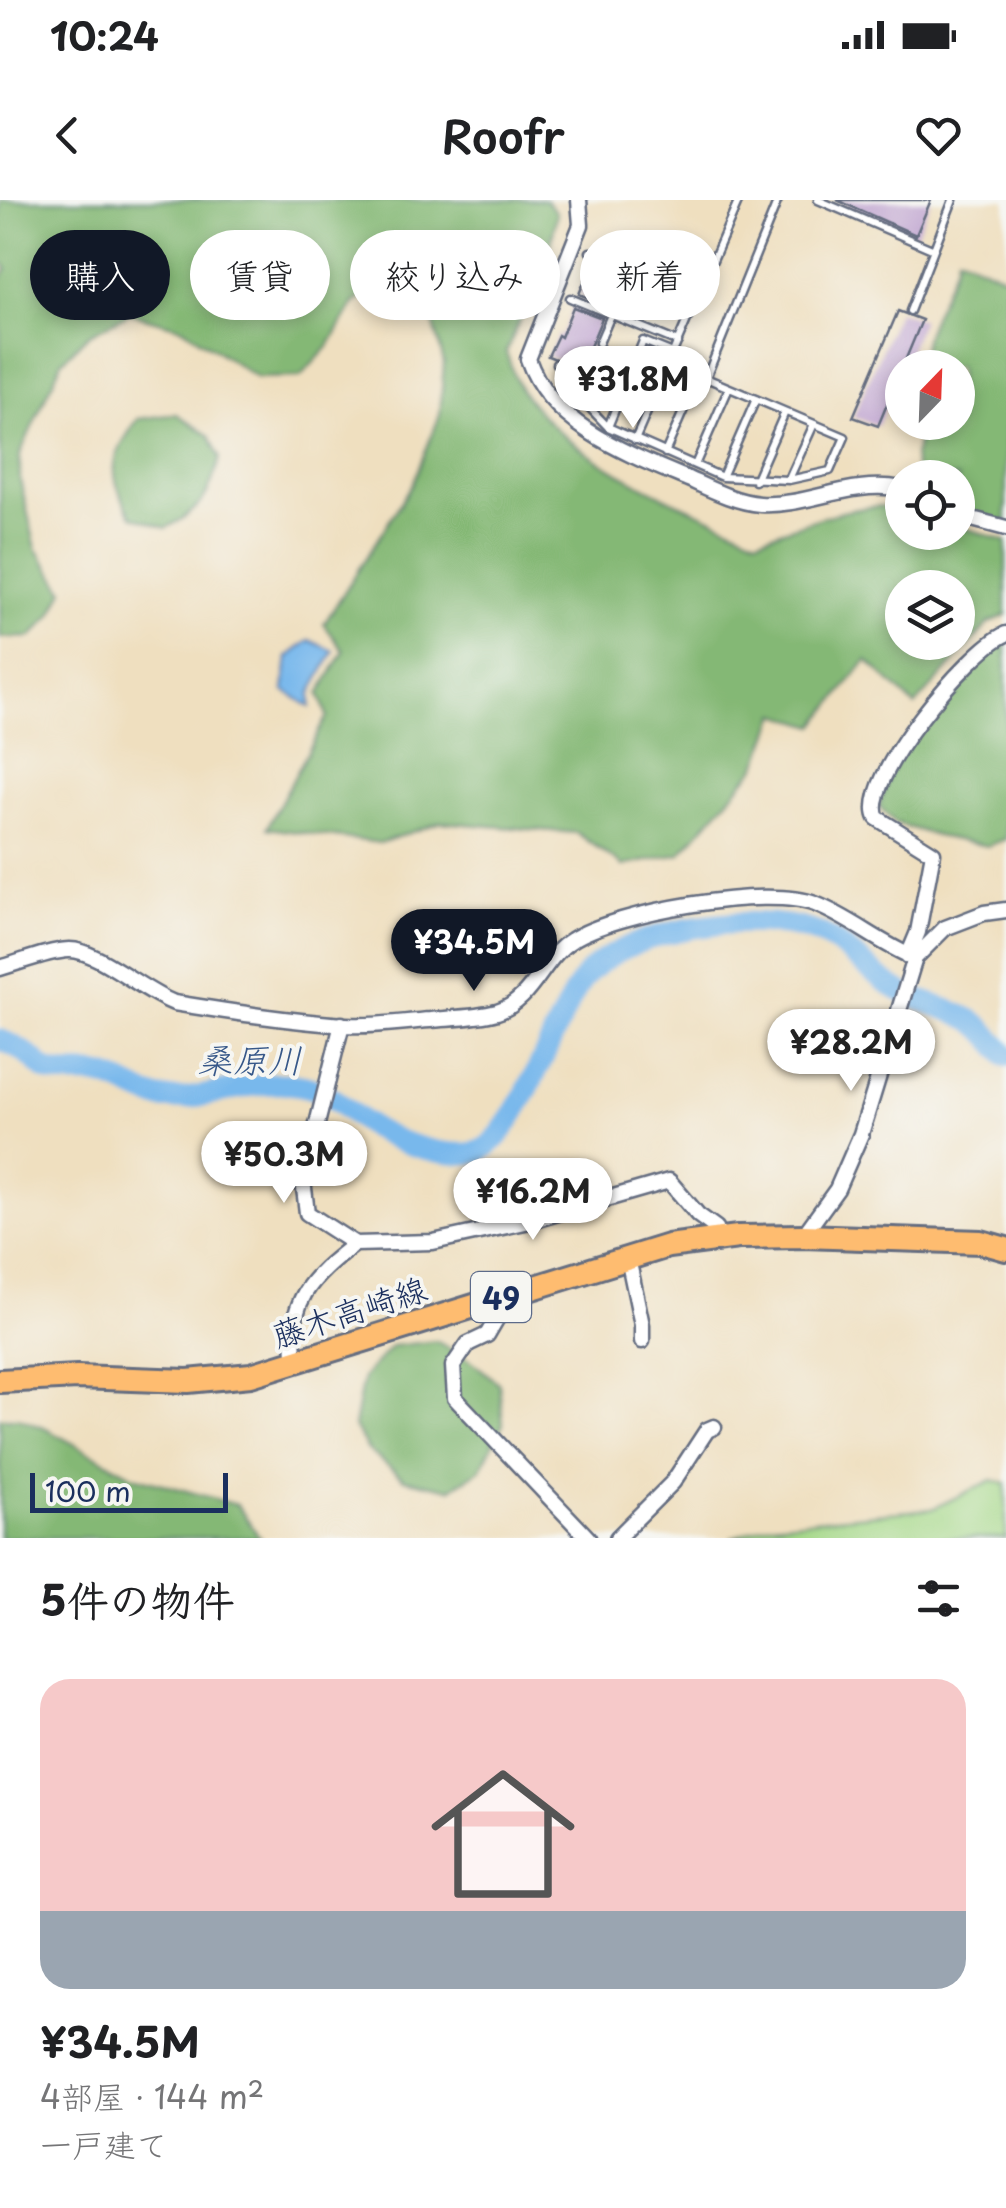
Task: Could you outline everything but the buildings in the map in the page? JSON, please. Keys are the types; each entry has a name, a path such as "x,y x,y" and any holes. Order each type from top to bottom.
{"main road":[{"name":"藤木高崎線","path":"0,1381 77,1377 222,1380 295,1362 668,1246 715,1239 803,1236 981,1242 1006,1249"}],"street":[{"path":"580,200 581,225 528,359 534,376 571,418 601,440 746,502 763,504 840,489 885,487"},
{"path":"975,520 1006,528"},
{"path":"803,1236 837,1190 861,1134 912,957 933,854 877,818 874,792 889,761 956,675 995,638 1006,634"},
{"path":"0,968 68,950 78,951 107,964 154,996 174,1003 342,1024 496,1012 529,992 550,959 573,939 616,922 736,898 811,902 912,957"},
{"path":"912,957 945,928 984,913 1006,910"},
{"path":"342,1024 303,1180 307,1213 355,1244 434,1242 530,1221 669,1181 716,1228 715,1239"},
{"path":"295,1362 291,1337 305,1287 355,1244"},
{"path":"628,1258 642,1341"},
{"path":"511,1294 487,1335 468,1344 453,1366 455,1398 588,1538"},
{"path":"617,1538 673,1482 707,1430 714,1428"}],"lane":[{"path":"720,245 739,200"},
{"path":"665,453 703,377 778,200"},
{"path":"818,200 932,249"},
{"path":"910,311 953,200"},
{"path":"570,298 580,302"},
{"path":"600,342 609,320"},
{"path":"623,320 678,342"},
{"path":"636,440 687,320"},
{"path":"608,427 643,341 673,354"},
{"path":"632,368 602,357 584,402 608,427 722,477 789,480 830,470 845,437 669,362"},
{"path":"556,364 588,392"},
{"path":"695,465 729,388"},
{"path":"722,477 756,400"},
{"path":"755,481 785,412"},
{"path":"789,480 814,424"}],"green space":[{"path":"0,200 546,200 557,213 554,230 350,230 350,310 329,346 300,377 257,378 183,328 155,320 170,320 170,230 30,230 30,320 117,320 88,335 62,361 20,454 20,480 36,548 64,590 51,617 31,637 0,638 0,280 7,268 0,260"},
{"path":"958,256 1006,277 1006,523 975,514 975,460 914,460 919,440 975,440 975,350 923,350"},
{"path":"433,320 520,320 506,352 521,390 546,420 601,462 663,496 757,539 828,516 883,506 885,550 975,550 975,531 1006,541 1006,615 989,623 975,639 975,570 885,570 885,660 956,660 915,706 867,660 815,726 777,714 757,766 680,854 623,866 577,833 441,822 380,843 267,828 327,716 319,694 344,651 324,624 412,485 440,415 444,363"},
{"path":"177,414 209,435 220,458 202,501 166,528 132,516 118,488 115,467 121,445 138,419"},
{"path":"1006,640 1006,839 988,846 895,823 879,806 896,762 947,696"},
{"path":"436,1341 473,1362 499,1384 503,1424 480,1470 450,1489 404,1479 368,1450 354,1427 363,1377 392,1346"},
{"path":"0,1418 18,1418 44,1428 134,1476 237,1505 260,1538 0,1538"},
{"path":"992,1480 1006,1484 1006,1538 731,1538 771,1524 932,1509"}],"water":[{"path":"310,640 334,651 311,693 310,707 284,690 288,657"}],"waterway":[{"name":"桑原川","path":"0,1040 21,1050 47,1071 102,1076 157,1098 183,1099 271,1084 308,1087 402,1142 446,1153 473,1153 489,1145 505,1128 573,995 603,961 658,936 691,928 757,923 787,925 823,935 896,989 975,1022 1006,1056"}]}
